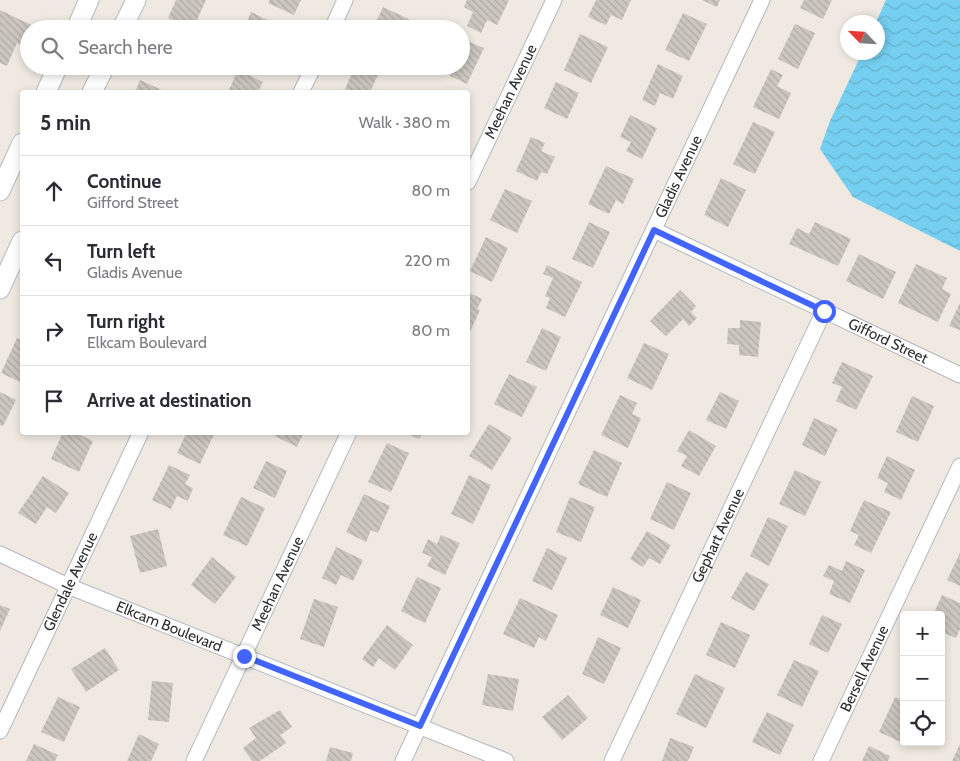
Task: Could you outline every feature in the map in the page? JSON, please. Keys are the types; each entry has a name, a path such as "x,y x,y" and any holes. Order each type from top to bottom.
{"street":[{"path":"126,20 136,0"},
{"path":"336,20 345,0"},
{"name":"Meehan Avenue","path":"470,178 554,0"},
{"name":"Gladis Avenue","path":"403,761 762,0"},
{"path":"80,20 87,1"},
{"path":"47,90 54,75"},
{"path":"93,90 100,75"},
{"path":"302,90 310,75"},
{"path":"0,191 20,147"},
{"name":"Gifford Street","path":"654,230 960,375"},
{"path":"0,289 20,245"},
{"name":"Gephart Avenue","path":"612,761 824,311"},
{"name":"Glendale Avenue","path":"0,731 140,435"},
{"name":"Meehan Avenue","path":"194,761 348,435"},
{"name":"Bersell Avenue","path":"821,761 960,466"},
{"name":"Elkcam Boulevard","path":"0,554 68,586 506,761"}],"water":[{"path":"886,0 960,0 960,251 853,197 820,149 830,121 859,60 885,60 885,15 879,15"}],"building":[{"path":"176,0 206,0 197,20 173,20 168,18"},
{"path":"270,0 301,0 294,15 268,3"},
{"path":"467,0 509,0 497,25 487,20 481,33 470,28 470,20 473,12 464,7"},
{"path":"596,0 631,0 622,20 611,15 606,25 588,17"},
{"path":"702,0 720,0 717,7"},
{"path":"804,0 832,0 823,19 800,8"},
{"path":"383,7 409,19 409,20 377,20"},
{"path":"0,10 21,20 20,44 17,43 7,66 0,63"},
{"path":"251,12 267,20 248,20"},
{"path":"683,13 707,24 689,61 665,50"},
{"path":"795,24 815,33 798,69 778,59"},
{"path":"580,34 608,47 591,83 564,70"},
{"path":"470,42 484,48 467,84 450,76 470,75"},
{"path":"658,64 683,76 673,99 660,93 655,106 642,100"},
{"path":"771,69 783,75 777,86 791,93 779,119 753,107"},
{"path":"236,75 248,75 263,82 259,90 229,90"},
{"path":"351,75 378,75 371,90 345,89"},
{"path":"140,80 162,90 136,90"},
{"path":"556,82 579,93 567,119 544,108"},
{"path":"630,115 657,128 642,159 626,151 631,142 620,137"},
{"path":"753,122 775,132 755,174 733,164"},
{"path":"531,137 545,143 541,151 555,157 547,174 541,172 537,181 516,171"},
{"path":"606,166 634,179 623,204 616,200 609,214 588,204"},
{"path":"721,178 746,190 728,227 704,215"},
{"path":"505,189 532,201 517,233 490,220"},
{"path":"589,222 610,232 593,268 572,259"},
{"path":"815,222 851,239 838,266 789,244 797,228 809,234"},
{"path":"486,237 508,248 492,282 470,271"},
{"path":"859,254 896,272 883,299 846,281"},
{"path":"916,264 947,278 942,289 951,294 938,322 898,303"},
{"path":"547,265 582,282 565,317 546,308 550,298 545,296 553,278 543,274"},
{"path":"680,290 696,306 691,312 697,318 689,326 683,319 666,336 650,321"},
{"path":"470,293 482,299 477,309 480,310 470,332"},
{"path":"960,303 960,330 949,326"},
{"path":"740,320 761,322 758,357 739,355 739,345 727,344 728,328 740,328"},
{"path":"542,328 561,337 546,371 526,362"},
{"path":"17,338 20,339 20,382 1,373"},
{"path":"644,343 669,354 652,390 627,378"},
{"path":"842,362 873,376 856,410 836,401 842,387 832,383"},
{"path":"509,374 537,387 522,417 494,404"},
{"path":"0,392 16,400 3,426 0,425"},
{"path":"720,392 739,401 726,429 706,420"},
{"path":"620,395 637,403 632,414 641,418 628,448 601,435"},
{"path":"912,396 934,406 918,442 896,432"},
{"path":"814,418 838,429 825,456 802,445"},
{"path":"489,424 512,438 492,470 469,456"},
{"path":"689,430 716,446 699,476 681,466 687,456 677,451"},
{"path":"62,435 80,435 93,441 79,472 51,459"},
{"path":"186,435 214,435 200,464 177,453"},
{"path":"275,435 303,435 297,447"},
{"path":"410,435 421,435 419,439"},
{"path":"387,443 409,453 391,492 368,482"},
{"path":"594,450 622,463 607,497 578,484"},
{"path":"887,456 915,470 901,500 884,492 888,483 877,478"},
{"path":"266,461 287,471 275,498 253,488"},
{"path":"169,465 190,475 185,484 193,488 188,501 177,496 171,509 152,500"},
{"path":"795,470 821,482 805,516 779,504"},
{"path":"469,475 491,485 473,524 451,514"},
{"path":"43,476 69,493 56,513 47,507 36,524 18,513"},
{"path":"667,482 691,493 674,530 650,519"},
{"path":"364,494 390,506 378,533 371,530 366,542 346,532"},
{"path":"241,497 265,508 247,546 223,535"},
{"path":"570,497 595,507 581,542 556,532"},
{"path":"864,500 891,512 871,553 854,545 859,535 850,531"},
{"path":"768,517 788,526 769,566 750,556"},
{"path":"158,529 167,566 140,573 130,536"},
{"path":"647,531 671,545 660,564 649,558 643,567 630,559"},
{"path":"441,535 460,543 445,575 427,566 432,557 422,553 428,539 437,544"},
{"path":"336,547 363,560 353,581 341,575 336,585 322,578"},
{"path":"547,548 567,558 552,590 532,581"},
{"path":"960,553 960,586 947,580"},
{"path":"212,557 236,577 215,604 191,585"},
{"path":"846,561 865,570 850,603 829,594 834,581 823,576 829,565 842,571"},
{"path":"746,572 769,584 754,611 731,598"},
{"path":"417,577 441,588 425,623 401,611"},
{"path":"613,587 641,600 628,628 600,615"},
{"path":"942,595 960,603 960,629 956,638 945,634 945,611 935,611"},
{"path":"520,598 558,615 546,641 539,637 534,648 503,634"},
{"path":"314,599 338,607 324,647 300,639"},
{"path":"0,605 10,609 0,631"},
{"path":"822,615 842,624 828,653 809,644"},
{"path":"721,622 750,635 735,668 706,655"},
{"path":"387,625 413,645 395,670 379,658 373,667 362,659"},
{"path":"598,637 621,648 604,684 582,674"},
{"path":"105,648 119,670 86,692 71,669"},
{"path":"794,660 819,671 802,707 777,695"},
{"path":"488,674 519,679 513,711 482,705"},
{"path":"695,674 725,688 706,728 676,714"},
{"path":"152,681 173,683 169,722 148,720"},
{"path":"568,695 588,718 562,740 542,717"},
{"path":"58,697 80,707 64,742 41,732"},
{"path":"895,697 900,699 900,742 879,732"},
{"path":"280,710 292,727 280,735 286,743 260,761 252,761 243,748 256,738 249,728"},
{"path":"767,712 794,725 780,755 752,742"},
{"path":"139,734 159,744 151,761 127,761"},
{"path":"670,738 694,747 688,761 662,761"},
{"path":"34,744 58,755 55,761 26,761"},
{"path":"960,744 960,761 952,761"},
{"path":"869,746 890,756 888,761 862,761"},
{"path":"330,747 353,753 351,761 326,761"}],"route":[{"path":"244,656 420,726 654,230 824,311"}]}
